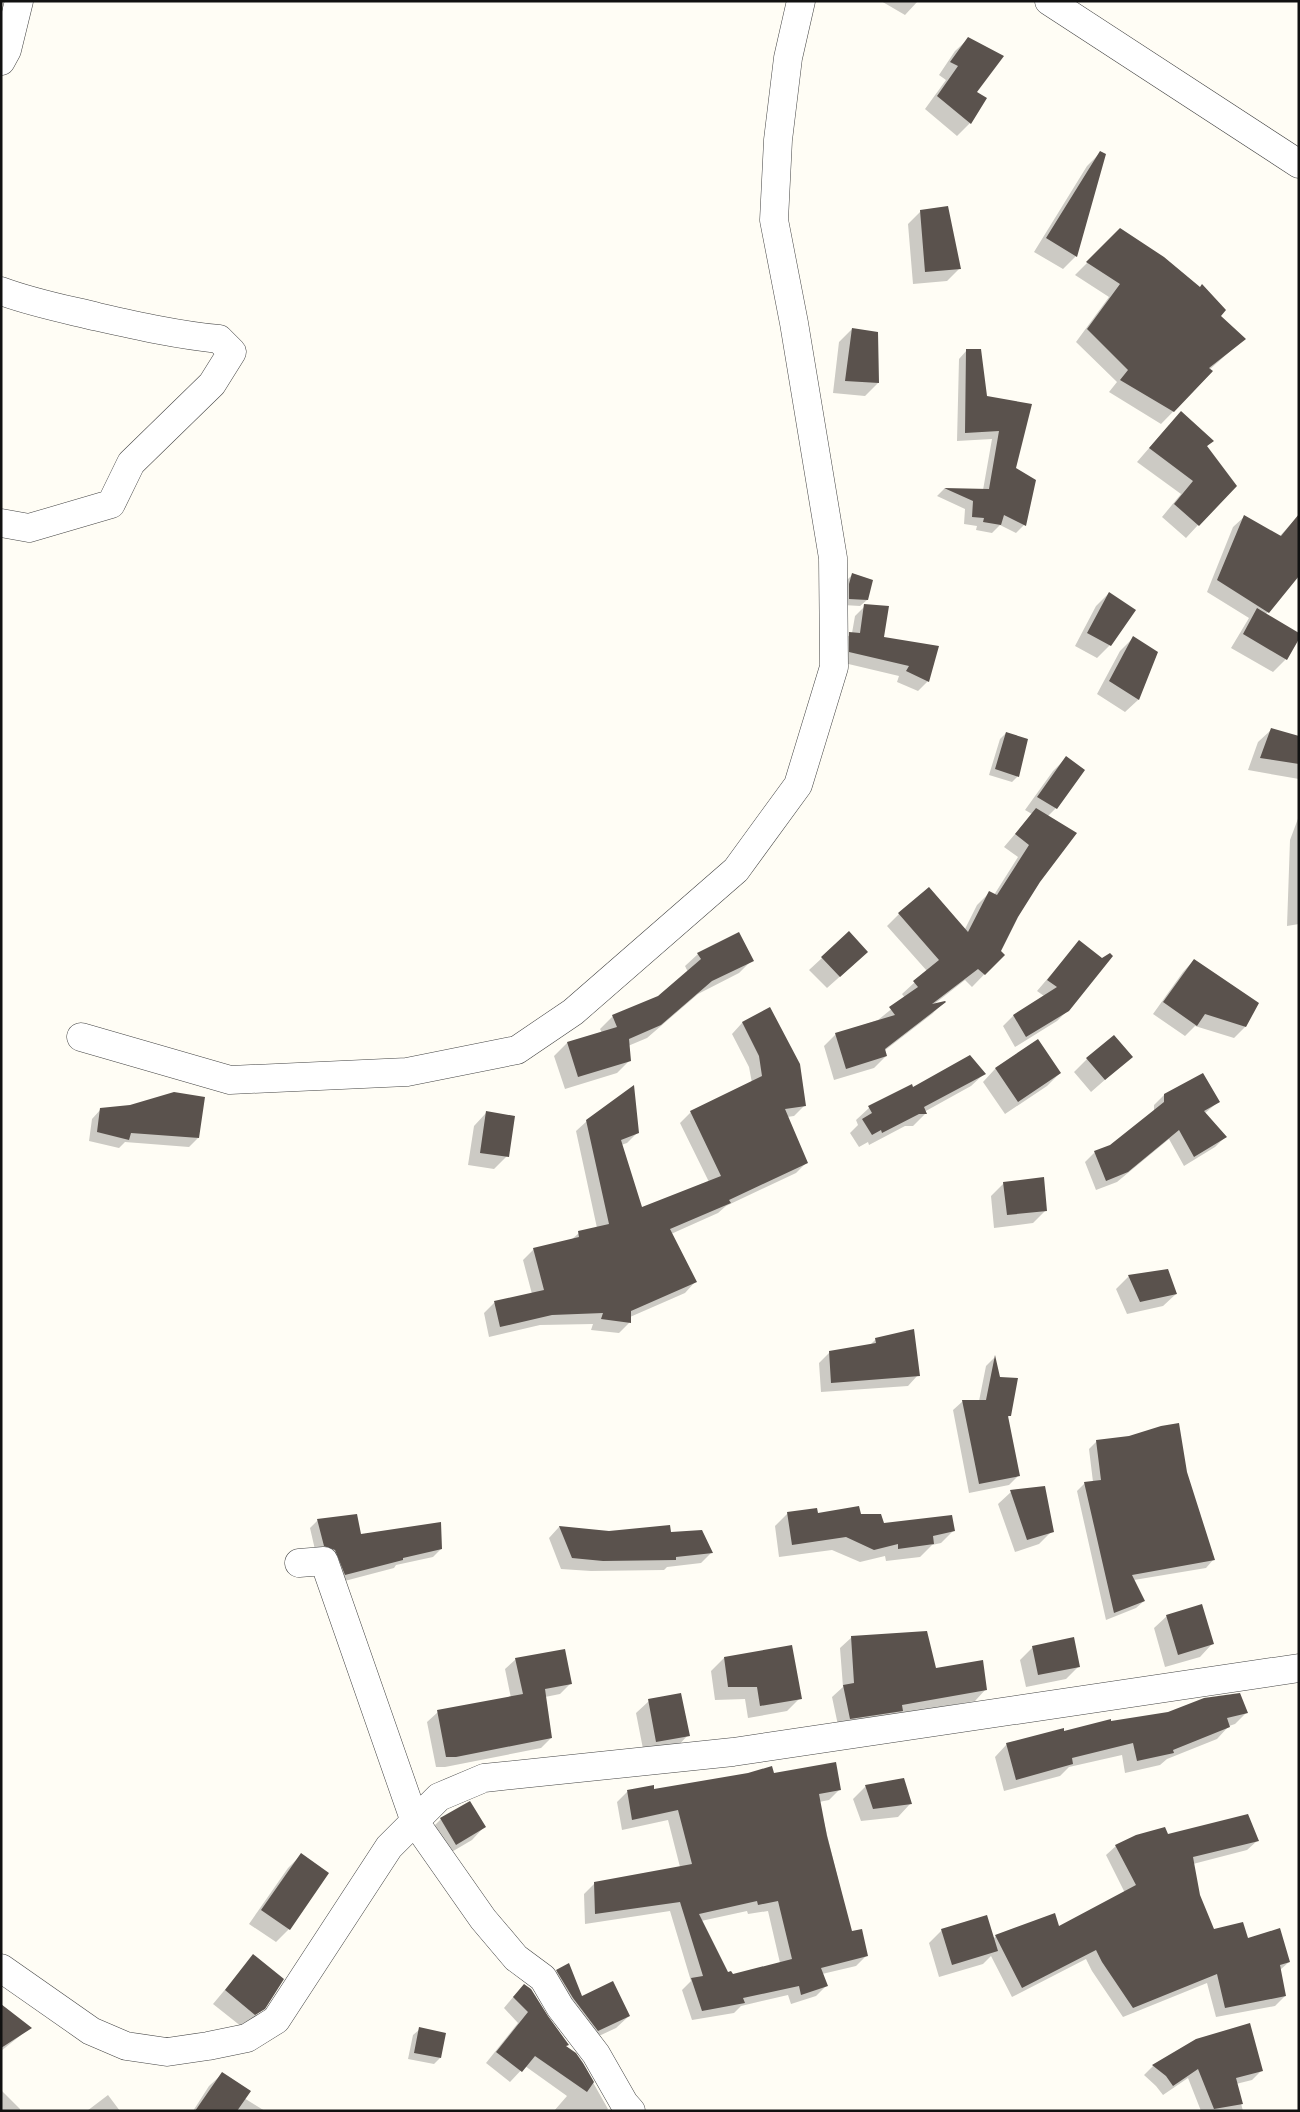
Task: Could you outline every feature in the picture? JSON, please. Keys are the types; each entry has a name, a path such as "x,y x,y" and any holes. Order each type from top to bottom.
{"street":[{"path":"1,62 7,50 19,1"},
{"path":"82,1038 230,1080 407,1072 517,1050 573,1012 736,870 798,785 834,667 833,558 794,323 774,220 778,140 787,67 801,1"},
{"path":"1049,1 1299,164"},
{"path":"1,291 28,301 125,323 219,339 232,352 212,384 131,463 111,504 29,528 1,524"},
{"path":"299,1563 324,1561 415,1822 483,1919 516,1958 544,1978 560,2007 596,2054 624,2103 631,2111"},
{"path":"1,1968 91,2031 126,2046 167,2052 248,2038 276,2020 389,1847 439,1797 484,1778 733,1752 1299,1668"}],"building":[{"path":"968,37 1004,56 977,92 987,98 971,124 937,96 958,66 950,62"},
{"path":"1100,151 1106,154 1077,257 1046,238"},
{"path":"948,206 961,269 925,272 920,210"},
{"path":"1120,228 1164,257 1200,287 1202,284 1226,310 1221,316 1246,339 1209,368 1213,371 1174,412 1120,380 1128,370 1087,329 1120,284 1086,262"},
{"path":"852,328 878,332 879,383 845,381"},
{"path":"966,349 981,349 987,396 1032,404 1016,468 1036,480 1026,526 1004,515 1001,525 983,522 984,518 972,517 973,501 944,488 989,489 999,431 965,433"},
{"path":"1181,411 1214,441 1207,446 1237,486 1199,526 1174,504 1193,481 1149,448"},
{"path":"1299,514 1299,576 1269,613 1217,580 1244,515 1281,536"},
{"path":"852,573 873,580 868,600 849,599 849,584"},
{"path":"1109,592 1136,610 1111,646 1087,633"},
{"path":"864,604 889,606 884,637 939,646 929,682 906,671 909,666 849,652 849,632 860,633"},
{"path":"1257,608 1299,633 1299,639 1287,660 1243,634"},
{"path":"1133,636 1158,652 1139,700 1109,681"},
{"path":"1271,728 1299,736 1299,764 1260,758"},
{"path":"1006,732 1028,739 1019,777 995,769"},
{"path":"1066,756 1085,770 1057,809 1037,797"},
{"path":"1036,808 1077,833 1040,882 1018,917 1001,951 1005,955 985,975 978,969 932,1004 946,1002 885,1049 887,1056 846,1069 835,1033 895,1015 889,1007 918,987 913,981 939,960 898,913 929,887 968,932 989,891 997,895 1029,845 1015,834"},
{"path":"849,931 868,952 840,977 821,957"},
{"path":"739,932 754,961 712,981 661,1025 629,1039 631,1061 578,1077 567,1042 617,1027 612,1015 658,996 701,959 697,953"},
{"path":"1079,940 1102,958 1110,953 1113,956 1069,1011 1026,1037 1013,1015 1057,987 1047,980"},
{"path":"1194,959 1259,1003 1246,1027 1205,1014 1197,1026 1163,1002"},
{"path":"770,1007 800,1064 806,1106 785,1109 808,1163 729,1200 731,1203 670,1229 697,1282 631,1311 631,1323 601,1319 603,1313 552,1315 500,1327 494,1301 544,1290 533,1248 579,1237 578,1231 609,1224 586,1120 634,1085 639,1133 621,1140 642,1207 721,1176 690,1111 762,1076 759,1056 742,1022"},
{"path":"1114,1035 1133,1057 1105,1080 1086,1058"},
{"path":"1038,1039 1061,1073 1018,1102 995,1068"},
{"path":"970,1055 986,1074 924,1107 927,1114 919,1114 882,1133 881,1130 872,1135 862,1119 872,1113 868,1106 912,1084 913,1087"},
{"path":"1203,1073 1220,1102 1204,1111 1227,1137 1194,1157 1179,1130 1128,1172 1106,1181 1094,1151 1110,1145 1164,1102 1164,1094"},
{"path":"174,1092 205,1097 199,1138 131,1133 129,1140 97,1132 100,1108 130,1105"},
{"path":"486,1111 515,1116 509,1157 480,1153"},
{"path":"1044,1177 1047,1211 1007,1215 1003,1182"},
{"path":"1168,1269 1177,1294 1140,1302 1128,1275"},
{"path":"914,1329 920,1376 831,1383 829,1351 876,1343 875,1338"},
{"path":"995,1355 1000,1377 1018,1378 1011,1416 1008,1416 1020,1476 979,1484 962,1400 986,1400"},
{"path":"1179,1423 1187,1472 1215,1560 1132,1575 1145,1601 1114,1613 1084,1482 1101,1480 1096,1440 1129,1436 1161,1426"},
{"path":"1045,1486 1054,1532 1027,1540 1010,1490"},
{"path":"859,1506 861,1514 881,1514 884,1523 952,1515 955,1531 933,1536 934,1544 898,1549 898,1544 874,1550 846,1537 792,1545 787,1512 817,1508 818,1513"},
{"path":"357,1514 361,1534 441,1522 442,1549 345,1575 335,1550 324,1546 317,1519"},
{"path":"670,1525 671,1532 702,1530 713,1553 676,1557 676,1560 603,1561 572,1558 559,1526 609,1531"},
{"path":"1202,1604 1214,1644 1178,1655 1166,1615"},
{"path":"927,1631 936,1668 983,1660 987,1690 902,1705 903,1711 850,1719 843,1685 854,1683 851,1636"},
{"path":"1074,1637 1080,1667 1038,1675 1032,1646"},
{"path":"792,1645 802,1699 760,1706 757,1687 728,1687 724,1657"},
{"path":"565,1649 572,1684 545,1689 552,1738 456,1757 446,1757 437,1710 523,1694 515,1658"},
{"path":"681,1693 690,1736 656,1742 648,1699"},
{"path":"1240,1693 1248,1713 1227,1718 1230,1727 1173,1750 1174,1753 1137,1761 1133,1743 1072,1758 1073,1764 1016,1780 1006,1743 1064,1728 1064,1731 1111,1719 1111,1721 1168,1712 1204,1698"},
{"path":"836,1762 841,1790 819,1794 827,1836 852,1931 862,1929 868,1956 821,1968 828,1986 801,1995 799,1986 743,1998 745,2003 702,2011 691,1978 703,1976 680,1902 595,1914 594,1882 692,1864 678,1810 632,1820 627,1790 654,1785 654,1789 748,1773 772,1766 774,1773","holes":["757,1901 758,1905 778,1901 792,1959 733,1974 731,1971 728,1972 699,1914"]},
{"path":"904,1778 912,1804 873,1809 865,1785"},
{"path":"470,1801 486,1827 456,1845 440,1818"},
{"path":"1248,1814 1259,1841 1193,1857 1200,1895 1214,1929 1243,1922 1248,1938 1280,1928 1290,1962 1280,1965 1286,1996 1225,2008 1217,1974 1133,2008 1096,1950 1022,1988 995,1935 1055,1913 1059,1926 1136,1885 1115,1845 1136,1835 1165,1827 1168,1834"},
{"path":"301,1853 329,1873 290,1930 261,1910"},
{"path":"987,1915 998,1951 952,1965 941,1929"},
{"path":"253,1954 284,1979 265,2009 255,2015 225,1990"},
{"path":"569,1963 582,1996 613,1981 630,2016 598,2031 573,1998 556,1970"},
{"path":"524,1984 531,1989 569,2045 566,2046 576,2053 583,2063 594,2082 587,2092 535,2056 522,2072 496,2052 528,2012 513,1997"},
{"path":"1,2004 32,2028 1,2048"},
{"path":"1250,2023 1263,2071 1236,2078 1243,2104 1214,2109 1198,2069 1173,2086 1166,2076 1152,2065 1196,2039"},
{"path":"419,2027 446,2033 441,2058 414,2053"},
{"path":"222,2072 251,2091 237,2111 195,2111"}]}
